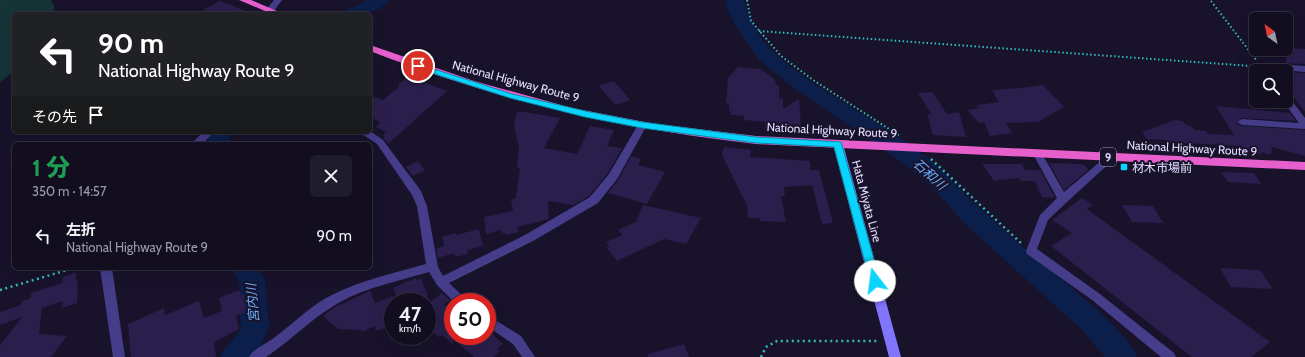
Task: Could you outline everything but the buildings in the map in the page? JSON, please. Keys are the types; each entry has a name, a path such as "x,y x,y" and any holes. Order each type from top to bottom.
{"highway":[{"path":"243,0 275,12"},
{"name":"National Highway Route 9","path":"372,49 405,62 510,96 585,114 642,125 756,140 1305,166"}],"main road":[{"name":"Hata Miyata Line","path":"838,144 895,357"}],"street":[{"path":"270,10 278,0"},
{"path":"1293,69 1305,69"},
{"path":"1292,108 1305,125"},
{"path":"1242,122 1305,125"},
{"path":"441,282 529,238 594,200 613,176 642,125"},
{"path":"198,142 207,134"},
{"path":"367,134 380,142 417,194 422,206 432,267 436,276 451,293"},
{"path":"1038,154 1063,199"},
{"path":"1110,157 1044,218 1030,251 1096,297 1170,357"},
{"path":"255,357 267,351 326,304 339,297 392,278 432,267"},
{"path":"106,270 119,357"},
{"path":"496,326 517,340 529,357"}],"path":[{"path":"747,0 752,21 781,56 813,80 914,147 938,165 975,198 999,225 1030,251"},
{"path":"1211,1 1258,64"},
{"path":"759,31 1249,68"},
{"path":"0,290 67,270"},
{"path":"760,357 765,347 776,341 891,341"}],"green space":[{"path":"0,0 51,0 55,12 12,12 12,73 0,82"}],"waterway":[{"name":"宮内川","path":"357,12 380,0"},
{"name":"石和川","path":"735,0 736,9 745,26 765,55 797,81 917,161 939,180 972,216 1092,322 1123,357"},
{"name":"宮内川","path":"218,134 220,142"},
{"name":"宮内川","path":"234,357 249,341 255,328 252,280 245,270"}],"place":[{"name":"材木市場前","path":"1124,167"}],"route":[{"path":"418,66 510,96 585,114 642,125 756,140 838,144 875,281"}]}
